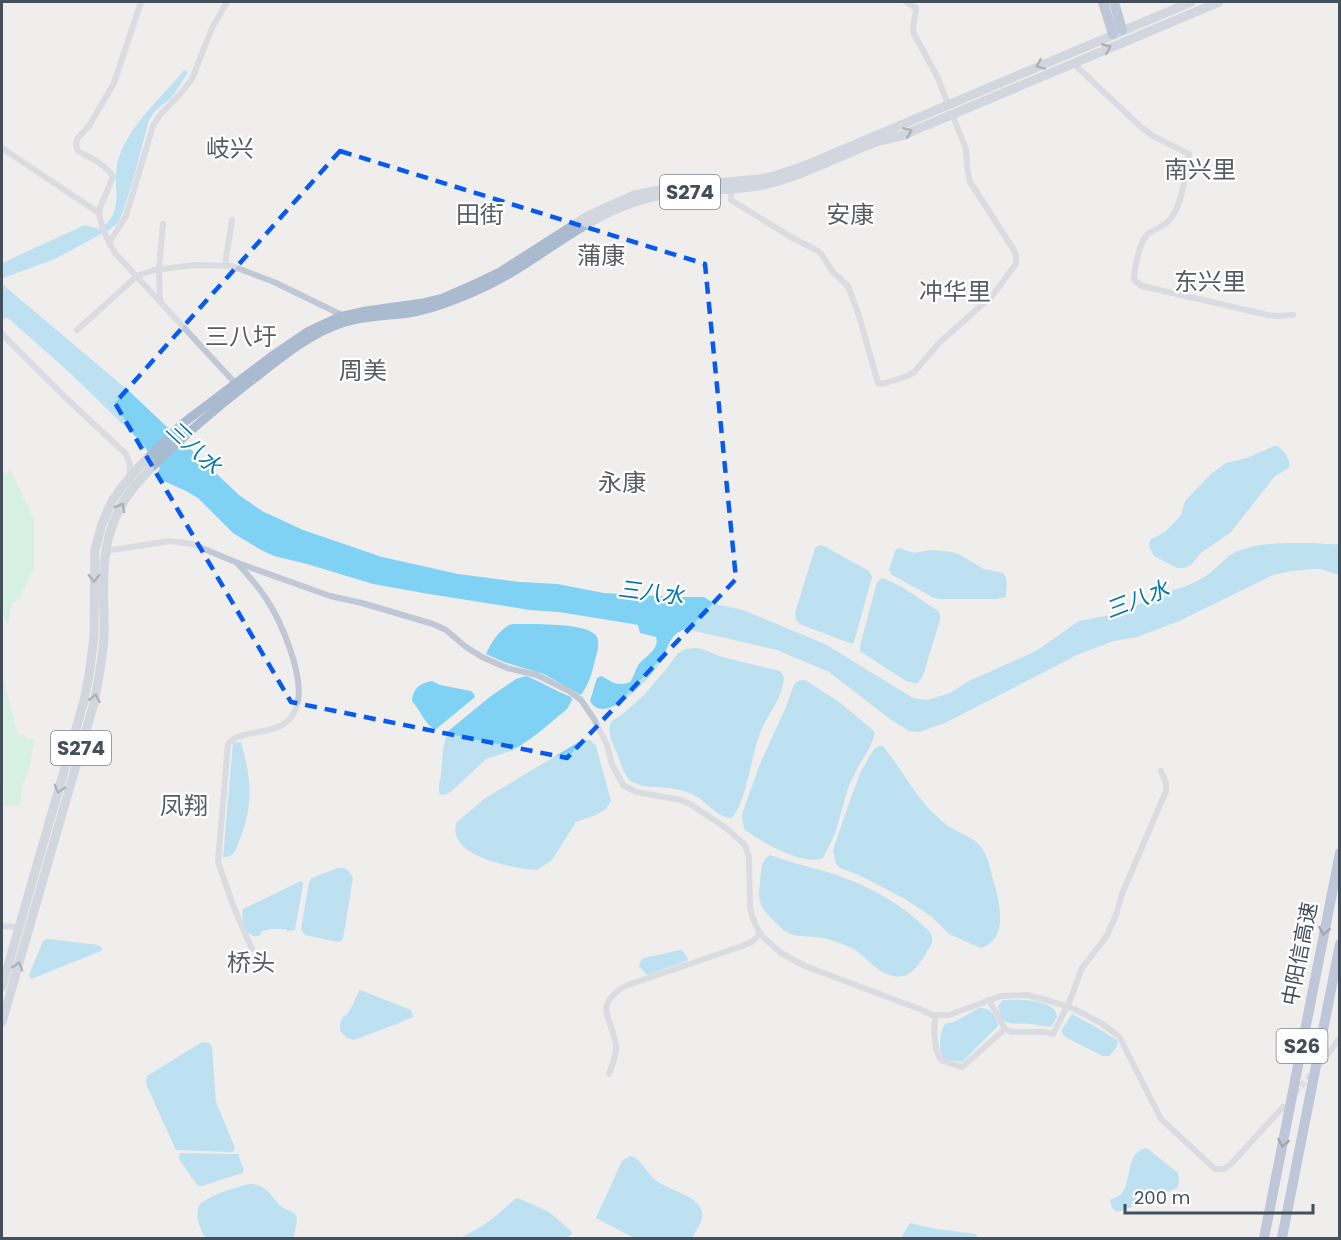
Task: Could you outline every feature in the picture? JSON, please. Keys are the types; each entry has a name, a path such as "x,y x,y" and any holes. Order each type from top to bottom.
{"highway":[{"path":"1103,2 1118,32"},
{"path":"1114,2 1118,32"},
{"name":"中阳信高速","path":"1264,1239 1340,853"},
{"name":"中阳信高速","path":"1282,1239 1340,945"}],"main road":[{"name":"S274","path":"2,1022 94,703 104,638 105,551 111,528 141,472 185,427 236,384 297,338 322,325 344,316 423,303 462,290 500,272 590,215 634,195 675,187 774,176 809,164 1191,2"},
{"name":"S274","path":"185,427 301,344 333,327 350,321 425,310 457,299 503,277 593,221 636,201 676,194 760,186 795,176 879,141 903,135 1219,2"},
{"path":"948,104 952,114"},
{"name":"S274","path":"2,987 86,692 94,637 97,541 112,501 129,478 141,472"}],"street":[{"path":"141,2 114,83 89,126 76,141 76,146 78,151 104,167 113,177 99,213 109,243 236,384"},
{"path":"109,243 126,216 153,126 192,79 212,28 227,2"},
{"path":"906,2 916,8 912,27 914,34 937,76 948,104"},
{"path":"1073,63 1141,127 1153,136 1189,154 1179,202 1173,216 1167,223 1143,239 1134,271 1134,280 1142,286 1268,315 1293,315"},
{"path":"731,189 731,200 818,251 832,271 848,286 878,383 882,384 908,376 915,372 940,342 992,296 1016,264 1014,250 970,182 966,149 952,114"},
{"path":"2,148 99,213"},
{"path":"225,265 232,220"},
{"path":"160,301 159,270 163,224"},
{"path":"78,330 137,276 194,265 232,266 274,282 344,316"},
{"path":"2,334 126,454 130,465 129,478"},
{"path":"105,551 170,541 192,544 330,596 426,621 446,630 482,657 507,668 537,675 575,695 588,709 597,724 607,745 612,764 623,785 636,792 681,800 690,804 726,828 745,845 749,857 752,916 760,934 781,953 805,966 936,1016 949,1015 1006,995 1027,994 1067,1007 1101,1023 1117,1035 1161,1119 1215,1169 1224,1169 1231,1164 1283,1107"},
{"path":"238,563 267,599 278,620 296,669 298,691 295,711 285,723 274,729 235,737 228,744 218,862 234,908 252,949"},
{"path":"989,1000 1005,1029 1012,1032 1053,1034 1067,1007 1082,968 1106,937 1116,915 1122,894 1165,795 1166,783 1161,771"},
{"path":"2,926 19,927"},
{"path":"609,1074 616,1046 606,1016 606,1008 615,994 625,986 745,945 760,934"},
{"path":"936,1016 934,1028 938,1055 944,1061 962,1067 1005,1029"},
{"path":"1320,1064 1340,1038"}],"highlighted area":[{"path":"340,151 705,264 736,579 567,758 291,702 115,403"}],"green space":[{"path":"10,470 34,520 34,567 20,597 11,604 8,626 2,611 2,472 5,474"},
{"path":"2,680 4,680 18,736 25,735 27,740 34,738 30,765 22,786 20,806 4,805"}],"water":[{"path":"184,70 188,72 173,96 155,111 149,120 135,173 118,223 55,259 2,280 2,263 85,225 99,229 108,222 115,206 116,169 123,147 138,123"},
{"path":"2,284 130,392 239,495 262,511 303,530 382,557 458,574 557,584 604,593 704,597 715,604 743,610 825,644 913,698 927,700 950,693 969,681 1036,651 1079,621 1116,614 1198,581 1232,554 1249,547 1284,543 1339,544 1339,575 1313,569 1273,575 1177,622 1137,637 1114,641 1079,654 945,723 919,732 909,731 890,719 829,672 777,650 686,629 674,636 659,665 637,690 616,705 606,709 597,708 590,701 597,678 601,676 618,684 630,682 639,664 656,646 656,637 640,633 638,625 633,624 559,612 530,610 373,584 274,556 261,550 233,533 198,498 155,477 160,468 140,441 69,372 8,318 2,319"},
{"path":"1278,446 1286,455 1289,468 1275,476 1231,532 1201,553 1191,565 1184,568 1177,568 1154,556 1149,546 1150,540 1166,531 1176,521 1181,515 1185,501 1212,473 1226,463 1247,458"},
{"path":"820,545 869,571 872,577 852,644 802,625 796,620 795,613 815,548"},
{"path":"898,548 914,553 931,550 952,552 984,569 1003,573 1007,581 1006,597 997,599 934,598 892,575 889,570"},
{"path":"883,578 902,587 938,611 940,615 923,676 917,684 906,681 860,651 877,582"},
{"path":"512,624 571,626 592,632 597,637 598,648 593,669 581,695 544,674 486,654 500,632"},
{"path":"697,648 722,657 780,671 784,677 779,697 758,738 746,788 732,818 721,815 697,797 681,790 643,786 633,782 623,770 610,734 611,722 644,695 677,654 685,649"},
{"path":"526,676 571,697 572,700 567,709 514,750 486,759 452,791 441,795 439,786 447,732 491,696 516,679"},
{"path":"802,680 839,702 875,734 848,788 835,834 823,858 815,860 794,856 760,840 744,829 742,817 760,764 793,687 796,682"},
{"path":"432,681 440,685 471,691 475,697 435,730 412,701 418,687"},
{"path":"582,740 590,740 596,746 611,801 606,809 596,815 576,822 552,860 537,870 513,867 484,858 461,844 456,834 457,822 484,799"},
{"path":"241,742 249,779 249,802 236,850 230,856 223,857 233,743"},
{"path":"883,746 933,813 948,826 974,840 984,851 995,888 1000,918 996,936 981,948 949,934 932,917 905,899 836,864 833,850 850,800 861,771 874,749"},
{"path":"770,855 824,871 874,891 897,904 926,928 932,936 932,943 912,971 903,976 896,976 883,972 855,950 836,942 786,932 766,912 760,901 762,868 764,861"},
{"path":"338,868 347,870 353,878 343,939 338,942 305,935 301,929 309,883 312,878"},
{"path":"301,881 303,885 295,930 271,929 260,932 261,935 250,934 243,922 243,909"},
{"path":"48,939 98,945 102,948 101,951 31,979 29,975 43,941"},
{"path":"682,950 689,960 647,975 639,966 644,958"},
{"path":"360,990 411,1010 413,1017 354,1040 347,1038 341,1032 340,1022 350,1011"},
{"path":"1003,1000 1044,1003 1055,1011 1057,1017 1049,1027 1009,1023 1002,1018 998,1006"},
{"path":"979,1008 992,1013 998,1026 962,1062 944,1059 940,1041 945,1024 954,1022"},
{"path":"1072,1014 1117,1040 1117,1047 1109,1056 1103,1056 1065,1037 1061,1031"},
{"path":"202,1042 209,1043 212,1047 216,1102 235,1148 233,1152 176,1150 146,1084 147,1076"},
{"path":"1145,1148 1178,1173 1177,1188 1117,1212 1112,1208 1110,1200 1122,1193 1132,1161 1139,1151"},
{"path":"180,1153 238,1154 244,1171 202,1186 197,1185 179,1159"},
{"path":"630,1156 638,1160 662,1185 690,1197 700,1206 702,1219 693,1238 634,1238 596,1218 622,1161"},
{"path":"251,1184 262,1187 282,1207 295,1214 297,1219 294,1238 205,1238 198,1218 199,1206 202,1202 231,1189"},
{"path":"516,1198 549,1212 572,1234 566,1238 461,1238 486,1223"},
{"path":"910,1223 976,1234 978,1238 901,1238"}],"tunnel":[{"path":"1295,1093 1312,1073"}],"district":[{"name":"岐兴","path":"230,149"},
{"name":"南兴里","path":"1200,170"},
{"name":"田街","path":"480,215"},
{"name":"安康","path":"850,215"},
{"name":"蒲康","path":"601,256"},
{"name":"东兴里","path":"1210,282"},
{"name":"冲华里","path":"955,292"},
{"name":"三八圩","path":"241,337"},
{"name":"周美","path":"363,371"},
{"name":"永康","path":"622,483"},
{"name":"凤翔","path":"184,806"},
{"name":"桥头","path":"251,963"}],"water label":[{"name":"三八水","path":"194,447"},
{"name":"三八水","path":"651,592"},
{"name":"三八水","path":"1137,599"}]}
